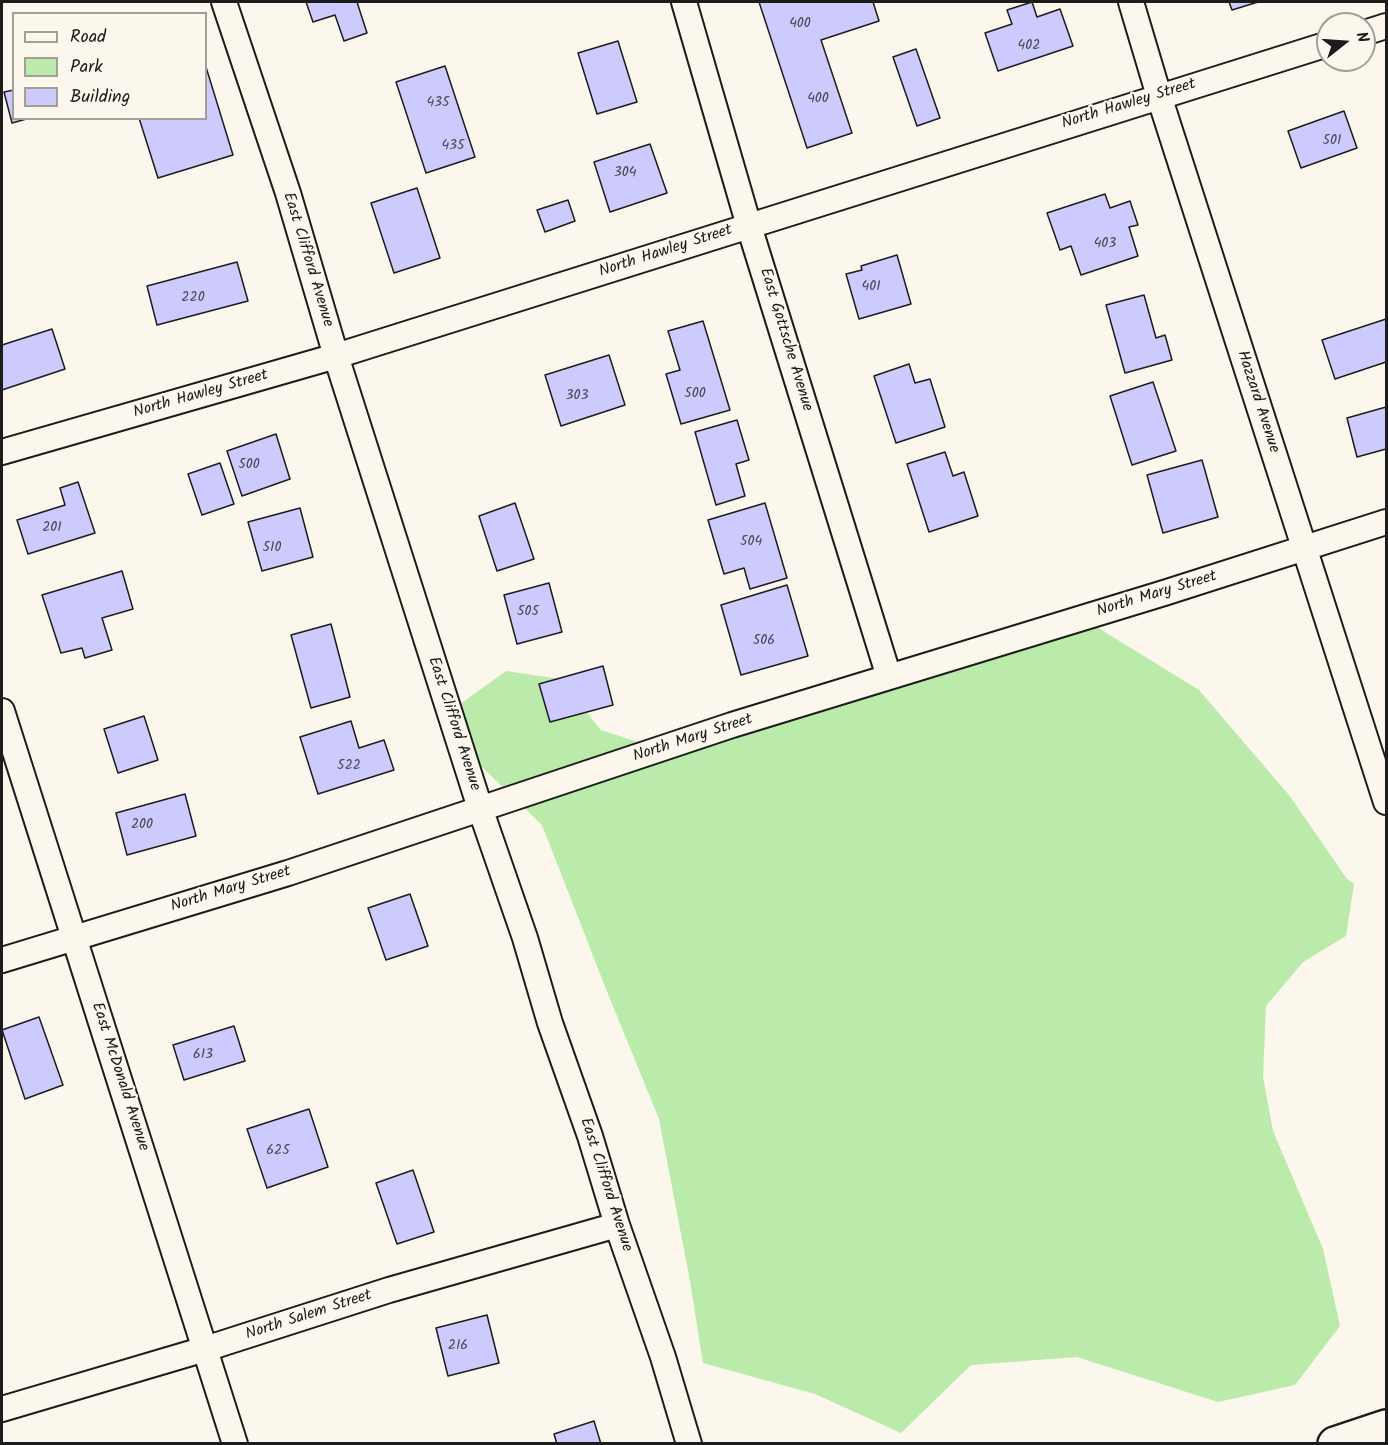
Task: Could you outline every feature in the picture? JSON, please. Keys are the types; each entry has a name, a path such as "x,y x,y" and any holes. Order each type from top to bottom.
{"street":[{"name":"East Clifford Avenue","path":"224,2 288,193 336,356 481,811 525,938 550,1023 590,1136 617,1225 663,1357 689,1443"},
{"name":"East Gottsche Avenue","path":"684,2 749,226 889,677"},
{"name":"Hazzard Avenue","path":"1131,2 1159,96 1386,802"},
{"name":"North Hawley Street","path":"2,452 336,356 1316,48"},
{"name":"North Mary Street","path":"2,960 288,873 481,811 732,725 1164,593 1386,522"},
{"name":"East McDonald Avenue","path":"2,711 235,1443"},
{"name":"North Salem Street","path":"2,1409 205,1349 389,1290 617,1225"},
{"path":"1335,1443 1386,1427"}],"green space":[{"path":"1087,621 1199,690 1289,795 1347,879 1354,884 1346,936 1303,962 1266,1006 1263,1077 1273,1131 1323,1249 1340,1326 1295,1385 1218,1402 1077,1357 971,1365 901,1433 815,1394 703,1363 659,1119 542,825 482,767 460,704 506,671 560,679 601,730 680,756"}],"building":[{"path":"306,2 357,2 367,33 344,41 335,15 313,22"},
{"path":"759,2 873,2 879,21 821,40 852,133 807,148"},
{"path":"1032,2 1037,17 1060,9 1073,46 998,71 985,33 1012,24 1007,10"},
{"path":"1229,2 1258,2 1232,10"},
{"path":"618,41 637,102 597,114 578,53"},
{"path":"916,49 940,118 917,126 893,57"},
{"path":"445,66 475,157 426,173 396,82"},
{"path":"207,70 233,155 158,178 140,120 207,120"},
{"path":"12,90 12,120 23,120 12,123 4,92"},
{"path":"1344,111 1357,148 1301,168 1288,131"},
{"path":"650,144 667,193 610,212 594,162"},
{"path":"417,188 440,258 394,273 371,203"},
{"path":"1105,194 1110,208 1130,201 1138,225 1129,227 1138,256 1081,275 1071,246 1060,250 1047,213"},
{"path":"568,200 575,221 545,232 537,210"},
{"path":"897,255 911,304 859,319 846,274 862,270 861,266"},
{"path":"237,262 248,301 157,325 147,286"},
{"path":"1144,295 1156,338 1165,335 1172,360 1125,373 1106,305"},
{"path":"1386,319 1386,362 1335,379 1322,340"},
{"path":"703,321 730,410 681,424 666,374 680,370 668,331"},
{"path":"52,329 65,369 2,390 2,345"},
{"path":"609,355 625,405 561,426 545,375"},
{"path":"909,364 915,383 930,379 945,427 896,443 874,376"},
{"path":"1153,382 1176,451 1132,465 1110,396"},
{"path":"1386,407 1386,449 1357,457 1347,418"},
{"path":"737,420 749,460 736,464 745,496 716,505 695,432"},
{"path":"276,434 290,479 242,496 227,451"},
{"path":"945,452 953,476 964,472 978,516 929,532 907,464"},
{"path":"1202,460 1218,517 1163,533 1147,475"},
{"path":"220,463 234,504 202,515 188,474"},
{"path":"78,482 95,533 28,554 17,520 65,505 60,488"},
{"path":"515,503 534,559 497,571 479,516"},
{"path":"765,503 787,578 750,589 744,568 724,574 708,520"},
{"path":"300,508 313,557 262,571 248,522"},
{"path":"122,571 133,609 102,618 112,650 85,658 82,648 61,653 42,595"},
{"path":"549,583 562,632 517,644 504,595"},
{"path":"787,585 808,656 741,675 721,605"},
{"path":"331,624 350,697 311,708 291,635"},
{"path":"603,666 613,705 550,722 539,684"},
{"path":"144,716 158,760 118,773 104,729"},
{"path":"351,721 359,748 384,740 394,770 318,794 300,737"},
{"path":"185,794 196,836 127,855 116,813"},
{"path":"410,894 428,946 386,960 368,908"},
{"path":"39,1017 63,1085 25,1099 2,1030"},
{"path":"234,1026 245,1061 184,1080 173,1045"},
{"path":"309,1109 328,1167 267,1188 247,1129"},
{"path":"413,1170 434,1232 397,1244 376,1183"},
{"path":"487,1315 499,1363 448,1376 436,1328"},
{"path":"594,1421 601,1444 557,1444 554,1434"}]}
